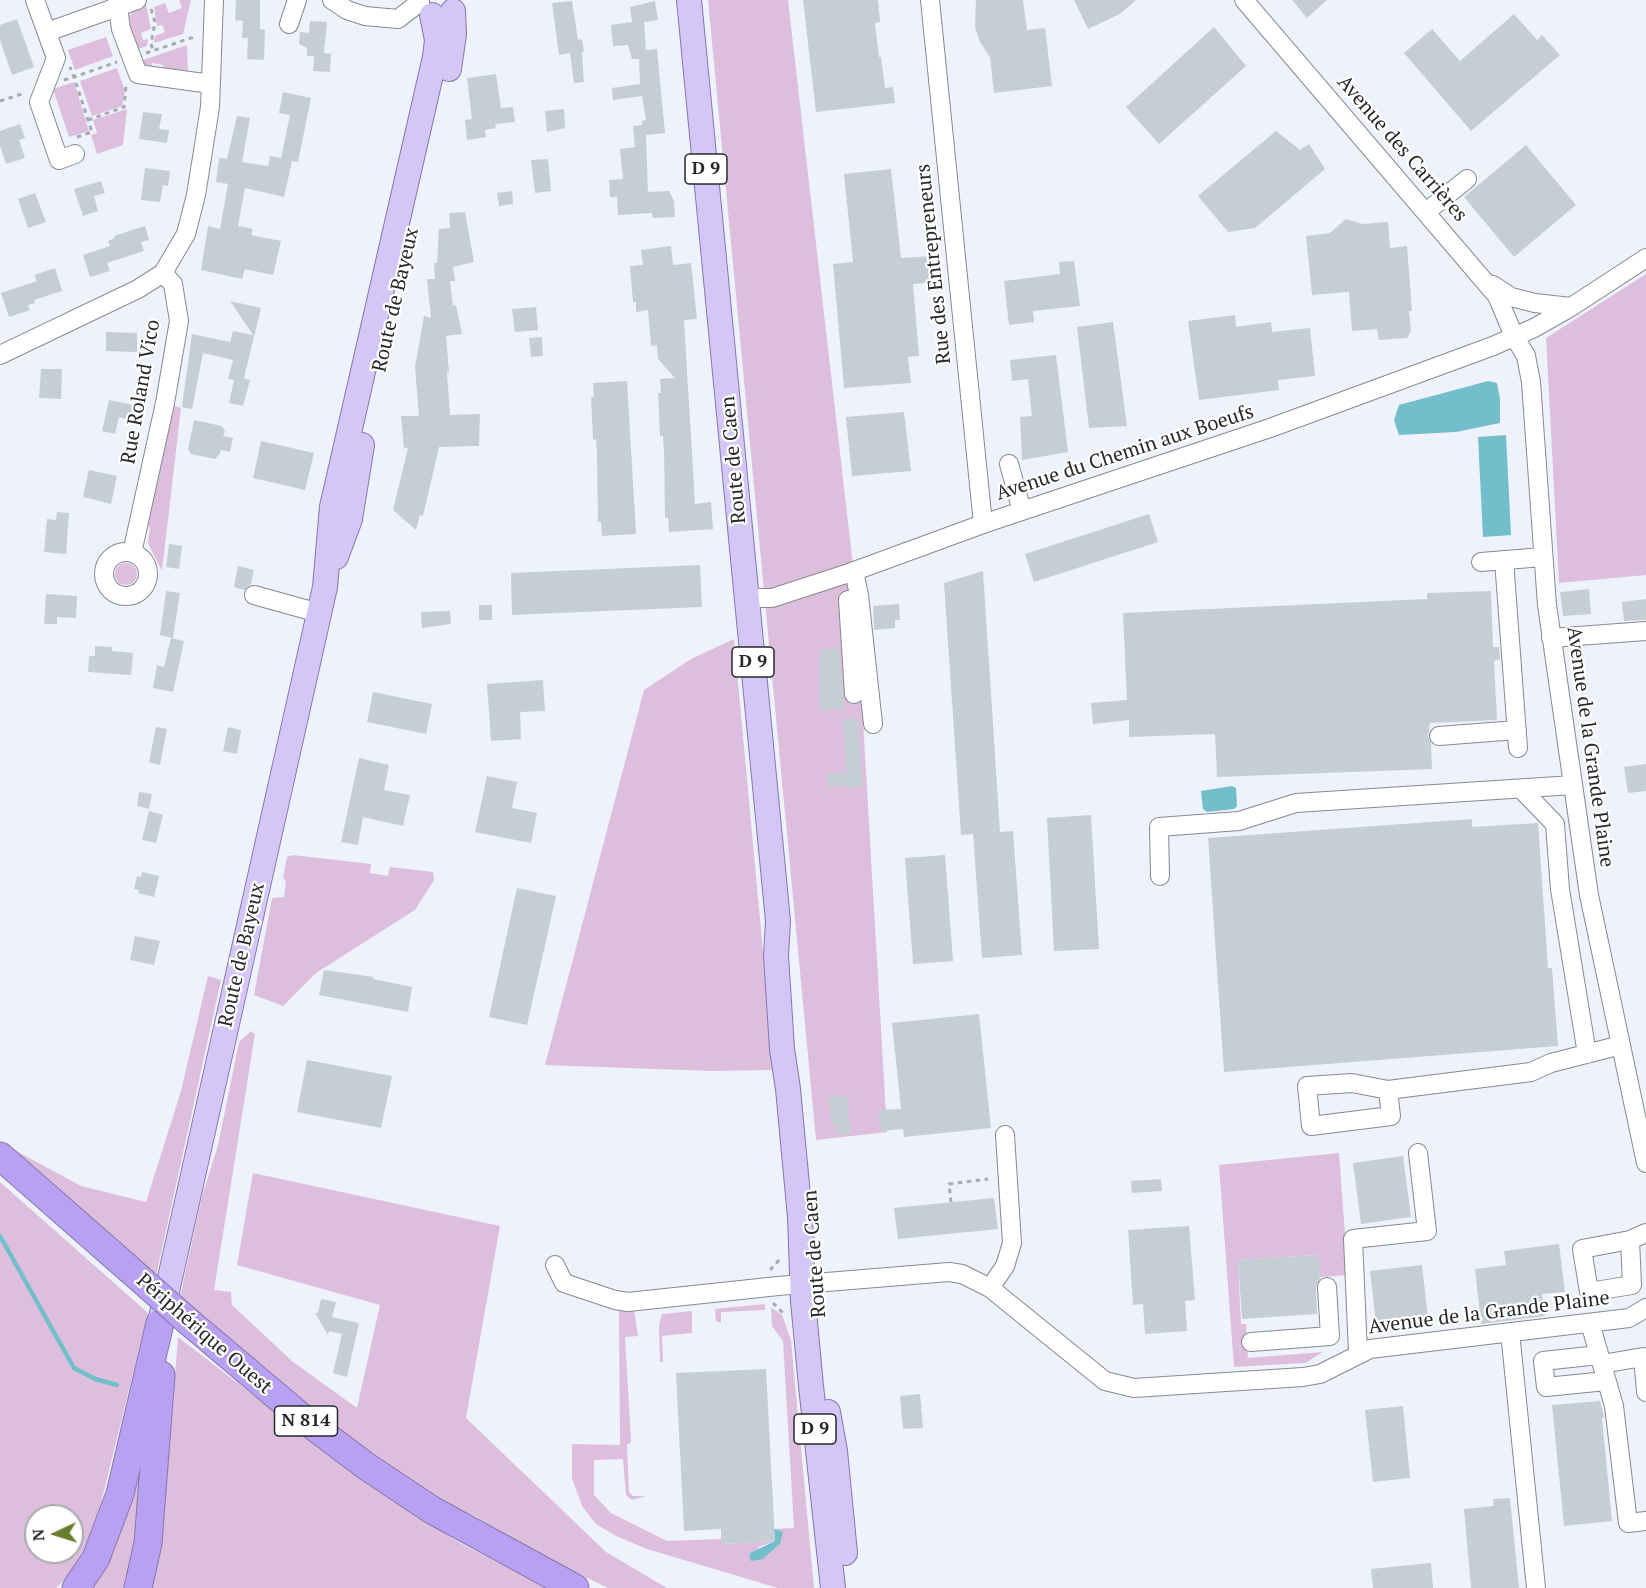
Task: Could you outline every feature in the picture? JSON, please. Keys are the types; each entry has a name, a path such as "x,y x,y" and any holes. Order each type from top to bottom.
{"highway":[{"name":"Périphérique Ouest","path":"0,1156 189,1322 305,1420 366,1466 432,1510 575,1588"},
{"path":"76,1588 96,1558 120,1494 160,1323"},
{"path":"138,1588 148,1543 156,1461 163,1341 160,1323"}],"main road":[{"name":"Route de Caen","path":"689,0 778,921 788,955 795,1014 817,1256 810,1283 837,1583"},
{"name":"Route de Bayeux","path":"160,1323 325,587 350,519 357,465 450,68 454,34 437,5"}],"street":[{"path":"35,0 56,57 39,102 59,160 72,147"},
{"path":"0,355 138,289 163,273 186,234 192,218 206,142 214,0"},
{"path":"289,24 297,0"},
{"path":"332,0 347,10 365,16 398,19 437,5"},
{"name":"Rue des Entrepreneurs","path":"930,0 983,524"},
{"name":"Avenue des Carrières","path":"1244,0 1484,279 1497,296 1514,336"},
{"path":"47,32 118,3 144,3"},
{"path":"118,3 121,29 138,74 211,84"},
{"path":"1426,212 1467,179"},
{"name":"Avenue du Chemin aux Boeufs","path":"747,598 772,598 846,574 983,524 1270,428 1514,336 1571,308 1646,258"},
{"name":"Rue Roland Vico","path":"132,553 165,404 179,321 173,284 163,273"},
{"path":"1484,279 1511,297 1571,308"},
{"name":"Avenue de la Grande Plaine","path":"1514,336 1529,367 1551,638 1589,895 1646,1163"},
{"path":"1009,464 1022,511"},
{"path":"1481,562 1543,557"},
{"path":"1439,736 1518,739 1504,560"},
{"path":"846,574 854,694"},
{"path":"846,574 859,595 873,724"},
{"path":"254,595 320,613"},
{"path":"1551,638 1646,631"},
{"path":"1160,876 1159,827 1239,821 1296,803 1573,785"},
{"path":"1522,790 1555,824 1560,889 1587,1054"},
{"path":"1388,1090 1391,1116 1311,1126 1307,1086 1352,1083 1388,1090 1531,1072 1551,1063 1621,1045"},
{"path":"990,1288 1005,1266 1012,1243 1005,1135"},
{"path":"1358,1353 1353,1239 1427,1231 1418,1153"},
{"name":"Avenue de la Grande Plaine","path":"555,1265 564,1283 628,1302 810,1283 949,1272 962,1274 990,1288 1105,1381 1120,1387 1134,1388 1303,1377 1320,1374 1358,1353 1629,1318 1646,1308"},
{"path":"1326,1287 1329,1347 1340,1363"},
{"path":"1590,1323 1614,1406 1637,1522"},
{"path":"1510,1332 1536,1588"},
{"path":"1251,1342 1330,1336"},
{"path":"1602,1367 1643,1358 1646,1392"}],"path":[{"path":"144,3 155,22 151,44 153,51"},
{"path":"136,56 194,37"},
{"path":"72,147 92,132 74,77 118,62"},
{"path":"88,120 124,107 126,86"},
{"path":"0,101 33,91"},
{"path":"951,1202 949,1184 988,1179"}],"shaded area":[{"path":"179,0 191,0 183,34 154,43 155,36 165,32 162,25 157,26 154,7 165,3 169,13 182,8"},
{"path":"708,0 788,0 855,583 887,1132 816,1140"},
{"path":"146,5 151,29 141,33 143,40 148,39 147,46 135,50 126,22 132,12"},
{"path":"106,37 113,56 75,70 68,50"},
{"path":"187,45 188,71 163,69 163,65 152,63 151,67 142,66 140,61"},
{"path":"117,68 125,91 122,106 92,116 80,81"},
{"path":"74,82 89,131 69,137 53,89"},
{"path":"127,109 123,145 97,154 91,135 97,133 93,120"},
{"path":"1646,274 1646,575 1559,583 1546,338"},
{"path":"172,405 181,408 162,571 148,543 150,527 145,525"},
{"path":"126,563 134,566 137,574 134,582 126,585 118,582 115,574 118,566"},
{"path":"734,639 774,1070 711,1071 545,1065 644,690 691,659"},
{"path":"293,855 371,864 370,873 388,876 390,867 433,872 434,880 415,910 316,973 283,1006 254,995 272,898 284,897 286,882 283,877 287,857"},
{"path":"208,976 221,980 156,1276 134,1256 128,1255 11,1148 81,1186 146,1202 181,1091"},
{"path":"251,1031 255,1034 214,1290 231,1292 232,1305 292,1361 357,1408 380,1305 237,1265 253,1173 500,1226 466,1418 606,1552 667,1588 608,1588 540,1555 473,1515 462,1512 366,1453 296,1401 180,1297 202,1196 218,1145 239,1042"},
{"path":"1339,1153 1348,1275 1320,1277 1318,1255 1238,1260 1241,1324 1246,1324 1248,1358 1323,1352 1305,1363 1234,1367 1219,1165"},
{"path":"0,1182 148,1313 101,1503 84,1549 84,1504 24,1504 24,1564 75,1564 68,1576 56,1588 0,1588"},
{"path":"765,1304 765,1310 721,1312 721,1323 716,1321 715,1309"},
{"path":"771,1307 782,1315 791,1340 814,1588 778,1588 647,1549 616,1536 596,1524 582,1506 572,1478 572,1444 620,1445 619,1310 634,1310 638,1336 625,1337 631,1442 627,1445 629,1492 633,1496 646,1496 632,1500 626,1495 623,1459 594,1460 594,1495 611,1513 667,1541 721,1539 721,1544 775,1541 758,1547 763,1559 780,1544 774,1529 794,1528 783,1341 772,1326"},
{"path":"692,1311 692,1333 662,1336 663,1362 660,1362 659,1325 662,1314"},
{"path":"178,1337 372,1487 462,1544 547,1588 148,1588 158,1546 167,1475"},
{"path":"144,1419 144,1511 127,1588 86,1588"}],"water":[{"path":"1488,381 1497,383 1500,423 1456,432 1399,435 1394,420 1399,405"},
{"path":"1506,435 1511,535 1483,537 1478,437"},
{"path":"1232,786 1236,788 1237,806 1234,809 1207,812 1203,809 1201,791"},
{"path":"774,1529 783,1532 780,1544 763,1559 751,1561 749,1555 752,1552 775,1541"}],"building":[{"path":"236,0 260,0 260,29 265,30 264,60 247,59 248,38 242,38 243,21 235,20"},
{"path":"803,0 878,0 880,22 875,23 879,57 881,57 885,88 893,87 895,103 816,112"},
{"path":"976,0 1023,0 1027,30 1045,28 1052,86 994,93 990,57 980,42 975,27"},
{"path":"1074,0 1136,0 1120,14 1088,29"},
{"path":"1292,0 1327,0 1307,18"},
{"path":"572,1 578,40 582,39 584,51 582,52 584,82 574,83 570,53 559,55 552,3"},
{"path":"655,1 658,20 644,22 646,50 657,49 665,133 646,135 648,192 669,191 674,201 675,217 653,218 652,213 618,215 617,197 610,197 609,180 623,179 620,149 635,147 633,126 642,125 642,121 646,120 642,96 613,100 612,88 640,84 639,59 632,59 628,45 613,46 611,25 632,22 630,7"},
{"path":"1514,14 1537,40 1542,35 1560,55 1471,131 1404,53 1432,29 1460,61"},
{"path":"17,19 34,67 12,75 0,40 0,25"},
{"path":"310,21 327,22 324,53 331,54 330,72 313,71 314,56 307,56 307,48 299,44 300,32 309,33"},
{"path":"1214,27 1246,66 1159,144 1126,107"},
{"path":"496,74 501,108 513,107 515,122 495,124 496,128 485,130 486,137 467,140 465,120 472,119 467,78"},
{"path":"283,92 311,98 298,162 292,161 284,197 245,188 238,226 253,229 251,235 281,241 273,275 245,269 242,279 201,270 208,226 220,229 228,184 216,182 219,158 227,159 237,116 250,118 242,162 268,166 270,156 281,158 290,115 279,113"},
{"path":"564,109 565,128 547,132 545,111"},
{"path":"143,112 162,114 159,129 169,130 167,143 139,139"},
{"path":"20,124 25,138 19,140 25,158 6,164 0,146 0,131"},
{"path":"1276,131 1300,150 1309,144 1325,169 1255,228 1228,232 1198,196"},
{"path":"1526,145 1576,205 1514,257 1464,197"},
{"path":"548,159 551,191 535,193 531,160"},
{"path":"145,168 170,171 168,186 163,185 160,202 141,200"},
{"path":"891,169 901,258 932,256 934,282 913,284 919,356 908,357 911,383 844,388 833,264 853,262 844,174"},
{"path":"101,181 105,193 94,196 98,211 83,216 74,189"},
{"path":"512,191 513,204 499,206 497,193"},
{"path":"35,193 46,222 28,228 18,199"},
{"path":"465,212 474,262 453,267 455,281 450,281 453,306 456,305 462,334 446,336 449,372 447,372 450,415 480,414 479,446 439,447 423,516 420,515 416,530 393,510 408,448 404,448 401,416 419,416 415,367 424,316 431,318 427,279 435,279 434,263 437,263 439,229 450,228 449,213"},
{"path":"1346,219 1362,224 1388,222 1390,248 1407,246 1412,311 1409,311 1411,331 1407,338 1379,340 1377,329 1352,331 1349,292 1312,295 1306,236 1330,233"},
{"path":"145,226 149,240 141,242 144,251 107,263 110,271 90,277 83,255 110,246 108,241 115,238 114,236"},
{"path":"671,246 673,265 691,263 697,319 684,320 695,504 711,502 713,529 669,532 668,518 665,518 664,450 663,436 660,436 658,393 661,393 660,379 675,378 658,359 657,345 651,346 648,310 636,312 630,266 643,265 641,250"},
{"path":"1074,261 1080,306 1033,311 1034,322 1009,325 1004,281 1060,274 1059,262"},
{"path":"55,268 62,291 34,300 35,303 28,305 30,310 9,317 1,293 37,281 34,275"},
{"path":"230,301 261,308 244,378 250,380 243,406 229,403 234,380 228,379 233,360 203,353 192,409 182,407 192,334 230,342 233,331 253,335"},
{"path":"536,307 538,330 515,332 512,309"},
{"path":"1235,315 1236,327 1271,322 1272,332 1310,328 1315,376 1278,380 1279,390 1199,400 1188,321"},
{"path":"1113,322 1127,426 1089,428 1077,327"},
{"path":"106,332 137,333 137,352 106,351"},
{"path":"542,337 543,356 531,357 529,338"},
{"path":"1056,355 1068,452 1022,460 1020,417 1032,416 1028,379 1012,381 1010,360"},
{"path":"41,369 62,369 61,399 39,398"},
{"path":"627,381 636,534 602,536 601,522 598,522 596,439 593,440 591,397 594,397 593,383"},
{"path":"109,400 133,405 129,420 119,417 115,434 102,431"},
{"path":"904,412 911,471 852,476 846,417"},
{"path":"194,420 222,426 225,431 223,436 233,438 230,452 221,450 215,459 191,454 188,449"},
{"path":"261,441 314,453 305,490 253,478"},
{"path":"89,470 117,476 111,504 83,497"},
{"path":"57,512 69,513 66,554 44,552 47,519 56,520"},
{"path":"1149,514 1158,542 1034,582 1025,554"},
{"path":"169,544 182,546 179,569 166,567"},
{"path":"700,565 702,607 512,615 511,573"},
{"path":"238,566 254,570 251,584 244,590 234,587"},
{"path":"983,571 1000,832 1013,831 1022,955 982,958 973,834 961,835 944,583"},
{"path":"1589,589 1591,614 1563,616 1560,592"},
{"path":"166,591 180,593 173,638 160,635"},
{"path":"1491,591 1493,647 1499,647 1500,659 1494,661 1497,720 1430,723 1428,736 1431,743 1432,769 1217,777 1215,734 1129,737 1129,720 1093,724 1091,703 1127,700 1123,613 1427,599 1427,593"},
{"path":"46,594 77,596 76,618 57,617 57,624 44,624"},
{"path":"1646,599 1646,620 1624,621 1622,602"},
{"path":"899,604 900,620 895,620 895,628 874,630 873,606"},
{"path":"479,605 492,605 492,620 479,620"},
{"path":"450,611 451,624 422,628 421,612"},
{"path":"171,638 184,641 173,692 153,688 157,665 164,667"},
{"path":"95,646 112,647 112,651 133,653 131,675 88,672 89,656 95,656"},
{"path":"839,648 844,709 820,710 819,650"},
{"path":"543,680 545,711 520,712 521,739 491,741 487,684"},
{"path":"373,692 432,704 426,734 367,722"},
{"path":"858,718 863,787 848,788 848,785 828,787 826,774 847,772 842,719"},
{"path":"156,727 167,729 160,765 149,762"},
{"path":"228,727 241,730 237,754 223,751"},
{"path":"359,758 389,765 384,790 410,795 403,826 363,817 358,845 341,842"},
{"path":"1646,764 1646,791 1628,793 1624,767"},
{"path":"487,776 517,782 512,808 537,813 531,843 475,832"},
{"path":"139,792 152,794 149,809 137,806"},
{"path":"149,811 163,815 156,843 142,840"},
{"path":"1091,815 1099,949 1054,951 1047,818"},
{"path":"1472,819 1472,827 1538,823 1548,968 1552,968 1558,1046 1224,1072 1208,838"},
{"path":"945,855 953,961 913,964 905,858"},
{"path":"142,872 159,876 154,897 138,893 139,890 134,889 137,876 141,877"},
{"path":"517,888 556,896 527,1025 489,1017"},
{"path":"135,936 160,941 154,965 130,960"},
{"path":"324,970 374,977 373,979 412,987 408,1012 319,995"},
{"path":"979,1014 991,1128 904,1137 903,1129 881,1131 878,1110 901,1109 892,1023"},
{"path":"307,1060 392,1076 381,1128 297,1112"},
{"path":"846,1095 851,1134 837,1135 836,1124 832,1124 828,1097"},
{"path":"1403,1156 1411,1217 1361,1224 1353,1163"},
{"path":"1161,1179 1162,1191 1132,1193 1131,1181"},
{"path":"994,1198 998,1229 898,1239 894,1208"},
{"path":"1189,1226 1195,1300 1185,1301 1187,1331 1145,1334 1143,1304 1133,1305 1128,1230"},
{"path":"1559,1244 1565,1292 1542,1294 1545,1316 1481,1324 1475,1269 1506,1265 1504,1251"},
{"path":"1319,1255 1320,1278 1316,1288 1317,1314 1242,1319 1238,1260"},
{"path":"1422,1265 1428,1318 1376,1324 1370,1271"},
{"path":"321,1299 336,1302 332,1317 359,1323 347,1377 333,1373 342,1334 329,1331 328,1335 315,1313 318,1313"},
{"path":"766,1369 775,1541 721,1544 721,1529 684,1531 676,1373"},
{"path":"920,1394 923,1428 903,1429 900,1396"},
{"path":"1600,1401 1604,1417 1602,1418 1612,1521 1564,1526 1552,1405"},
{"path":"1403,1406 1410,1478 1373,1482 1365,1410"},
{"path":"1510,1498 1519,1588 1471,1588 1464,1509 1494,1506 1493,1499"},
{"path":"1431,1563 1433,1588 1373,1588 1371,1569"}],"waterway":[{"path":"0,1236 74,1368 95,1379 117,1385"}]}
